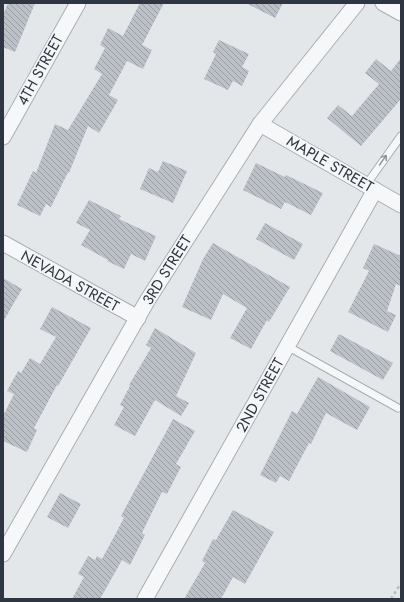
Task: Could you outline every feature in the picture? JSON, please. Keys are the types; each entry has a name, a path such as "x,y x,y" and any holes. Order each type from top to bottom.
{"street":[{"name":"4TH STREET","path":"3,137 78,3"},
{"name":"3RD STREET","path":"3,554 138,318 260,124 358,3"},
{"path":"383,3 401,13"},
{"name":"MAPLE STREET","path":"260,124 401,205"},
{"name":"2ND STREET","path":"145,599 287,346 371,188"},
{"name":"NEVADA STREET","path":"3,243 138,318"}],"lane":[{"path":"371,188 401,136"},
{"path":"287,346 398,408"}],"path":[{"path":"391,599 401,582"}],"building":[{"path":"8,3 35,3 15,52 3,47 3,15"},
{"path":"140,3 164,3 142,45 152,50 143,69 127,61 109,95 118,100 99,133 88,126 69,173 68,172 51,207 46,204 40,216 17,205 33,171 36,173 55,124 68,130 102,74 94,69 105,48 100,45 108,28 123,36"},
{"path":"246,3 283,3 275,18"},
{"path":"219,40 249,54 242,67 249,71 242,86 233,81 228,90 204,79 216,54 213,52"},
{"path":"401,58 401,99 361,146 327,118 338,105 352,116 379,84 365,73 376,59 391,71"},
{"path":"163,161 187,171 173,203 140,189 149,168 158,172"},
{"path":"256,163 285,177 286,175 323,193 311,215 285,202 281,209 243,190"},
{"path":"89,200 121,216 119,219 156,236 145,261 131,254 124,269 107,261 108,260 81,245 90,230 76,223"},
{"path":"265,223 303,244 294,260 256,239"},
{"path":"213,243 290,287 269,322 267,320 251,349 230,338 247,308 223,294 211,320 182,307 203,259"},
{"path":"374,244 401,256 401,286 396,284 387,311 396,315 388,332 348,312 369,271 363,268"},
{"path":"3,278 22,289 3,322"},
{"path":"52,307 91,328 58,386 57,385 34,428 37,430 27,452 3,441 3,416 14,394 7,391 18,371 21,373 30,358 40,364 56,337 40,329"},
{"path":"155,328 196,353 176,396 189,403 181,416 155,400 135,436 114,425 124,407 120,405 130,386 129,385 151,348 146,345"},
{"path":"339,334 393,363 383,380 330,351"},
{"path":"318,377 370,407 357,430 326,413 311,444 309,443 289,481 280,476 276,483 260,475 292,411 297,414"},
{"path":"173,419 195,431 176,464 181,467 167,494 162,492 142,533 145,535 130,565 122,560 100,599 72,599 84,577 78,574 88,556 95,560 97,556 102,559 124,518 121,516"},
{"path":"60,493 81,504 68,528 47,517"},
{"path":"233,510 274,532 245,584 233,577 221,599 184,599 205,563 202,561 213,539 216,540"}]}
